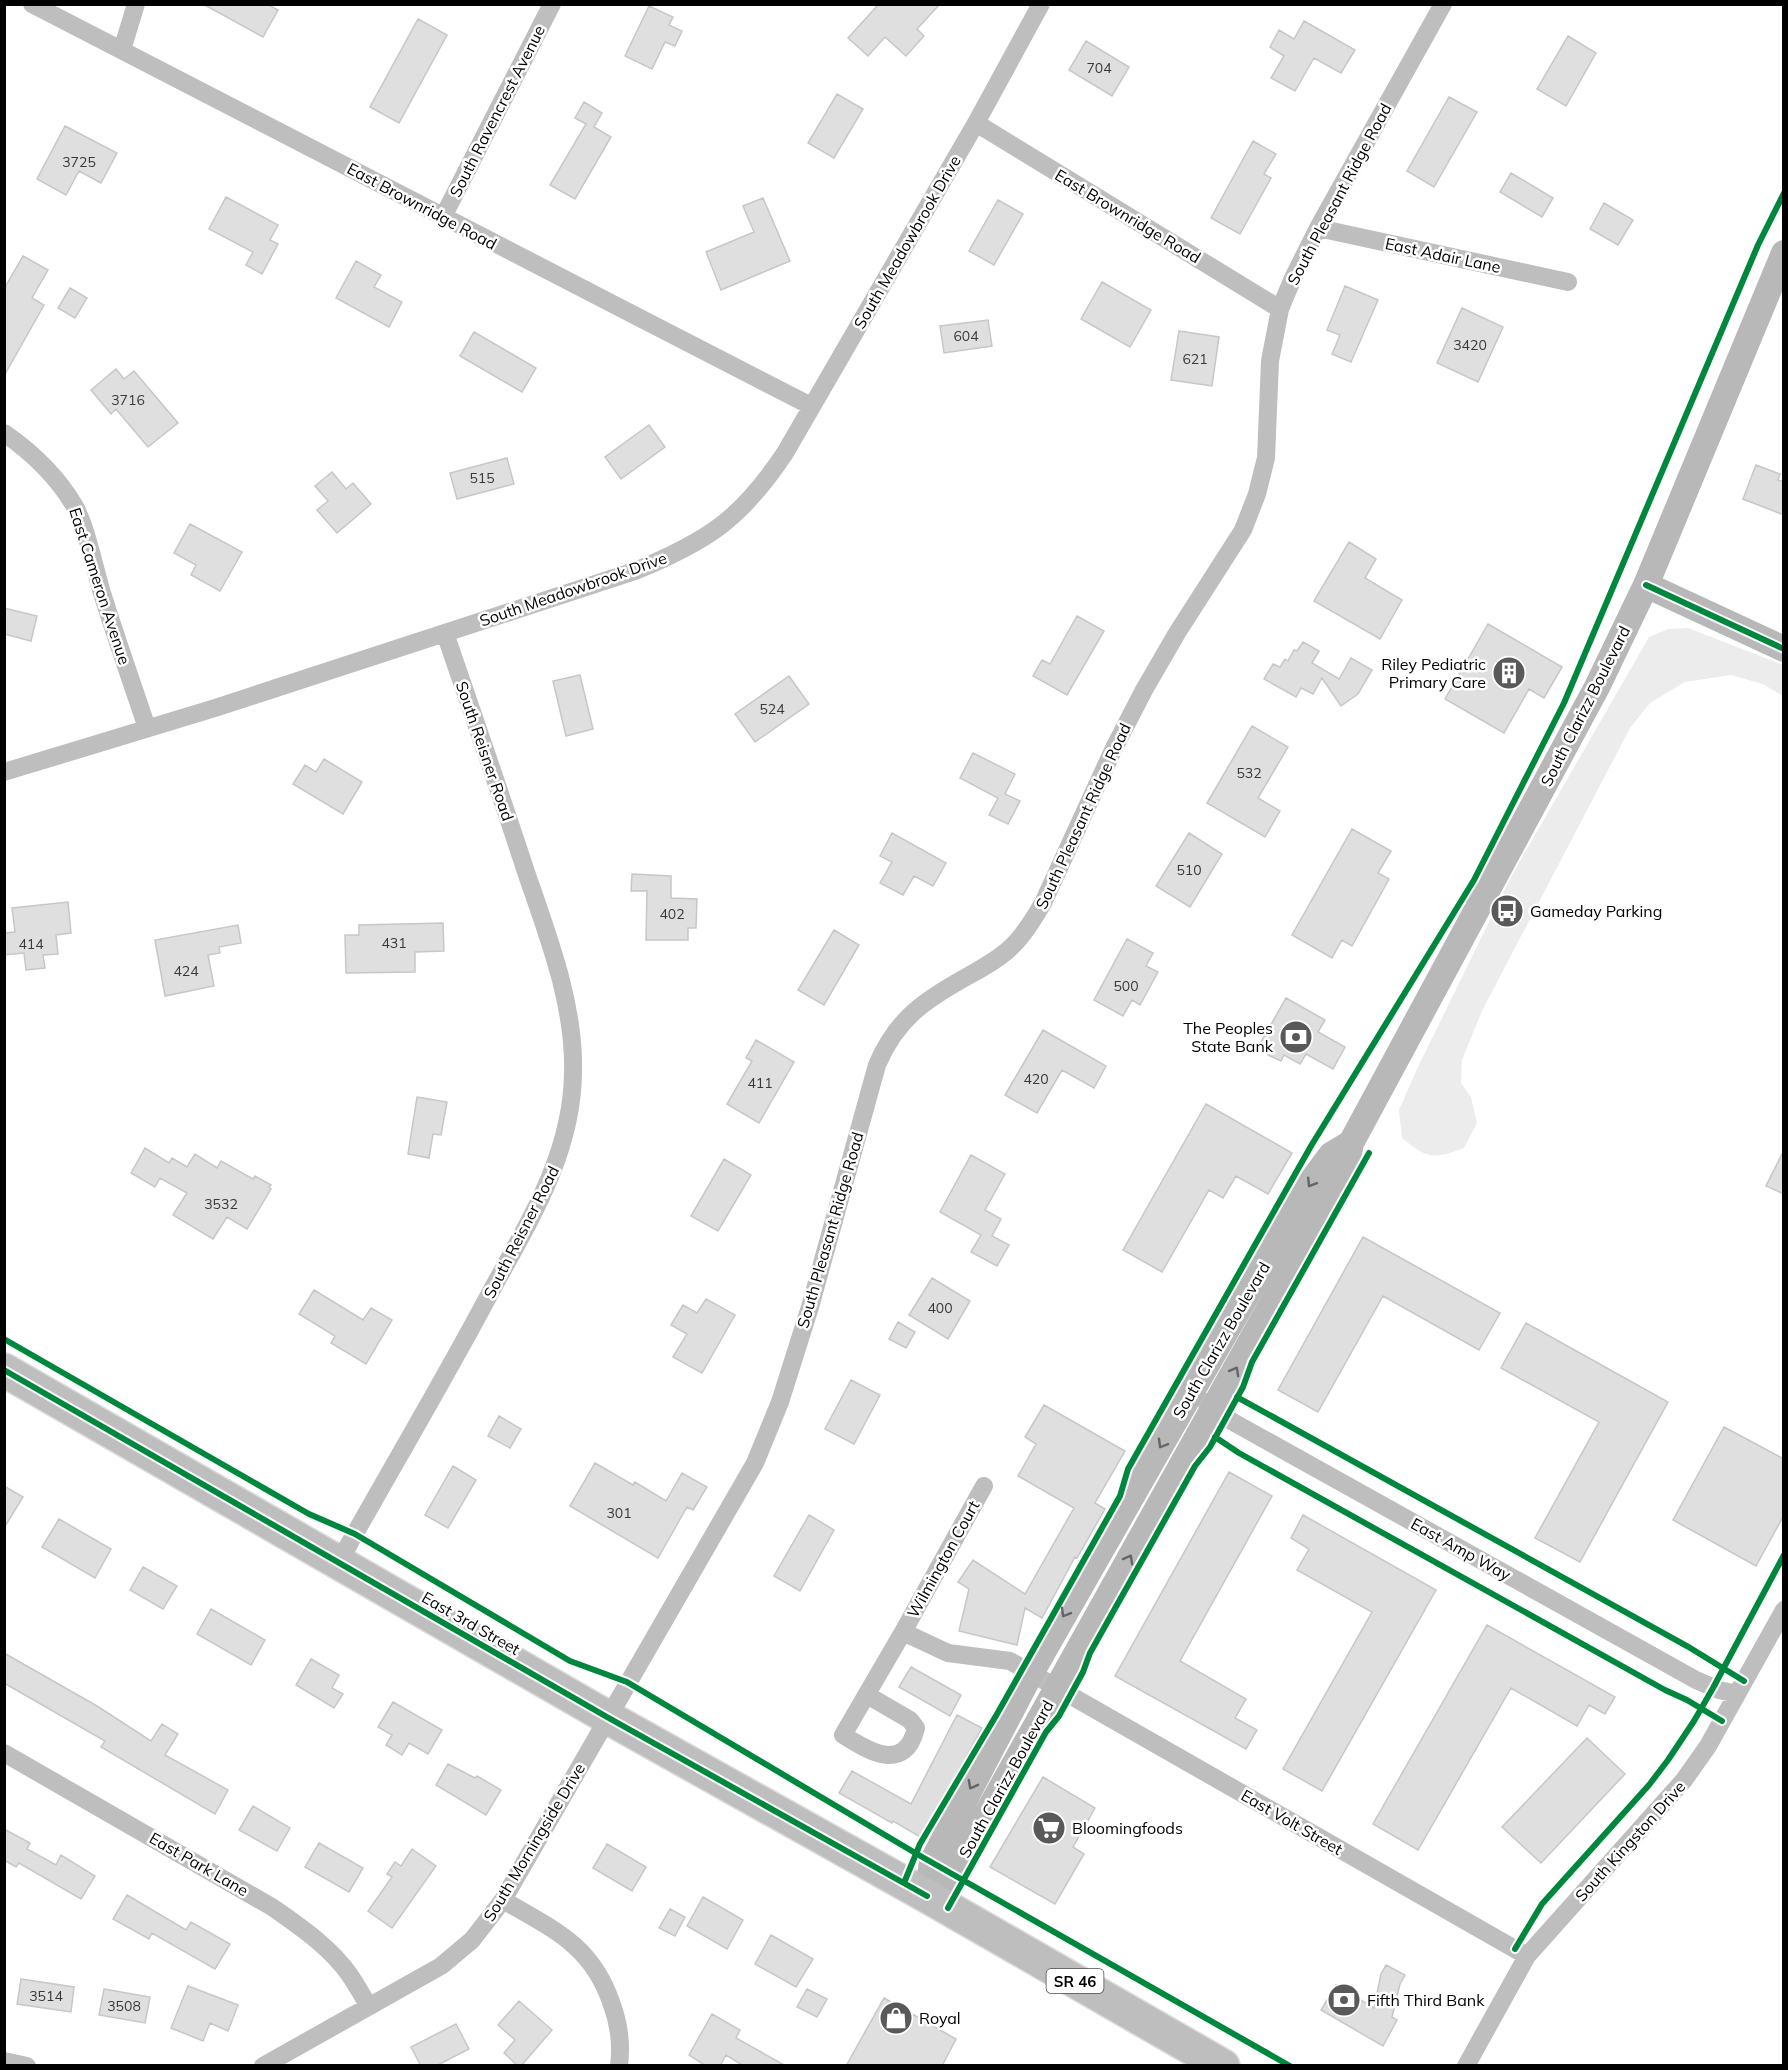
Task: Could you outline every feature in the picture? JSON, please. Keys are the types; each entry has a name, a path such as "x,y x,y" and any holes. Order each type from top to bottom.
{"highway":[{"name":"East 3rd Street","path":"4,1370 607,1717 927,1896 1223,2066"}],"street":[{"name":"East Brownridge Road","path":"32,4 811,406"},
{"path":"122,50 136,4"},
{"name":"South Ravencrest Avenue","path":"443,217 552,4"},
{"name":"South Meadowbrook Drive","path":"4,772 635,571 692,546 713,533 745,506 785,453 976,123 1041,4"},
{"name":"South Pleasant Ridge Road","path":"607,1717 755,1463 780,1402 810,1307 883,1050 894,1033 917,1007 976,972 1007,950 1032,921 1043,903 1114,748 1139,700 1177,633 1243,530 1257,494 1266,458 1270,361 1280,309 1318,228 1443,4"},
{"name":"East Brownridge Road","path":"976,123 1280,309"},
{"name":"East Adair Lane","path":"1318,228 1568,282"},
{"name":"South Clarizz Boulevard","path":"927,1896 953,1874 1336,1189 1347,1164 1351,1143 1597,687 1646,585 1784,253"},
{"name":"East Cameron Avenue","path":"4,433 40,460 59,483 80,516 103,595 147,728"},
{"path":"1646,585 1784,649"},
{"name":"South Reisner Road","path":"339,1562 465,1340 535,1210 560,1153 571,1106 572,1041 558,971 445,633"},
{"name":"South Clarizz Boulevard","path":"927,1896 932,1862 1031,1673 1313,1179 1331,1155 1351,1143"},
{"name":"East Amp Way","path":"1192,1390 1233,1422 1696,1680 1737,1695"},
{"name":"Wilmington Court","path":"867,1695 984,1486"},
{"name":"South Kingston Drive","path":"1466,2066 1527,1956 1684,1780 1708,1746 1784,1610"},
{"name":"Wilmington Court","path":"903,1632 948,1653 1010,1661 1057,1688"},
{"name":"East Volt Street","path":"1057,1688 1527,1956"},
{"name":"South Morningside Drive","path":"263,2066 368,2005 411,1984 457,1954 486,1924 503,1900 607,1717"},
{"name":"East Park Lane","path":"4,1753 272,1906 334,1956 348,1972 368,2005"},
{"path":"503,1900 557,1932 590,1960 608,1991 620,2034 620,2066"},
{"path":"4,2061 27,2066"}],"shaded area":[{"path":"1688,628 1783,665 1783,696 1763,684 1731,675 1685,682 1650,703 1630,728 1482,1011 1462,1060 1461,1083 1471,1097 1477,1123 1464,1148 1437,1155 1418,1150 1402,1138 1399,1110 1512,875 1649,637 1668,629"}],"building":[{"path":"203,4 267,4 278,10 263,37"},
{"path":"879,4 940,4 917,29 924,36 906,56 885,37 868,56 848,38"},
{"path":"649,6 673,17 669,25 682,31 675,46 665,42 652,69 625,56"},
{"path":"418,19 447,35 399,123 370,107"},
{"path":"1304,21 1355,50 1341,73 1314,58 1295,91 1271,78 1284,56 1270,47 1279,30 1294,39"},
{"path":"1568,36 1596,53 1566,106 1537,89"},
{"path":"1086,41 1129,67 1112,96 1069,70"},
{"path":"837,94 863,109 834,158 808,143"},
{"path":"1449,97 1477,112 1434,187 1407,171"},
{"path":"584,102 602,113 594,127 611,137 575,199 550,185 586,124 575,118"},
{"path":"65,126 117,153 101,183 79,171 66,195 37,179"},
{"path":"1253,141 1276,154 1264,174 1271,178 1240,234 1211,218"},
{"path":"1511,173 1553,198 1542,217 1500,192"},
{"path":"226,197 278,225 270,240 278,244 262,274 246,265 253,252 209,229"},
{"path":"763,198 790,261 721,290 706,252 754,232 743,206"},
{"path":"998,200 1023,214 994,265 969,251"},
{"path":"1604,203 1633,220 1618,245 1590,229"},
{"path":"23,256 48,270 32,298 44,305 4,376 4,289"},
{"path":"356,261 381,275 374,287 402,302 389,327 336,298"},
{"path":"1102,282 1151,310 1130,347 1081,319"},
{"path":"1345,286 1378,300 1351,362 1332,354 1340,335 1327,330"},
{"path":"70,288 87,298 75,318 58,308"},
{"path":"1462,308 1503,327 1478,382 1437,363"},
{"path":"988,320 992,346 944,353 940,326"},
{"path":"1179,331 1219,337 1212,386 1171,380"},
{"path":"474,332 536,368 522,392 460,356"},
{"path":"116,369 124,379 134,371 178,423 148,447 116,409 111,414 91,390"},
{"path":"649,425 665,447 621,479 605,457"},
{"path":"507,458 514,484 457,499 450,473"},
{"path":"1756,465 1780,474 1778,480 1784,482 1784,515 1743,499"},
{"path":"332,472 346,489 353,483 371,504 337,533 317,510 328,501 315,486"},
{"path":"190,524 242,552 220,591 191,575 196,565 174,553"},
{"path":"1349,542 1376,559 1365,578 1402,600 1380,639 1314,601"},
{"path":"4,608 37,616 31,641 4,634"},
{"path":"1077,616 1104,631 1067,695 1033,676 1042,660 1050,664"},
{"name":"Riley Pediatric Primary Care","path":"1488,624 1562,667 1544,698 1529,689 1504,733 1445,699"},
{"path":"1303,642 1319,651 1312,663 1339,679 1351,658 1372,670 1358,694 1341,706 1322,678 1313,694 1301,688 1296,697 1264,679 1273,664 1280,667 1285,659 1288,661 1294,650 1297,651"},
{"path":"580,675 593,729 566,736 553,681"},
{"path":"789,676 809,704 755,742 735,714"},
{"path":"1252,726 1288,747 1258,798 1280,811 1265,837 1207,803"},
{"path":"973,753 1015,774 1005,794 1020,801 1008,824 989,815 998,798 960,778"},
{"path":"324,759 362,782 343,814 293,784 305,765 316,772"},
{"path":"1352,829 1391,851 1378,873 1389,879 1352,946 1342,940 1332,958 1292,935"},
{"path":"892,833 946,863 933,886 914,876 903,895 880,883 892,862 880,856"},
{"path":"1189,833 1222,854 1190,907 1156,886"},
{"path":"632,874 671,876 671,898 697,899 696,928 688,928 688,940 646,940 647,891 631,891"},
{"path":"68,902 71,933 56,935 58,954 43,955 45,968 26,970 24,953 4,955 4,933 15,932 12,908"},
{"path":"443,923 444,951 415,952 415,972 346,973 345,935 359,935 359,925"},
{"path":"238,925 241,943 219,947 220,953 208,955 214,986 165,996 155,940"},
{"path":"834,930 859,945 824,1005 798,990"},
{"path":"1127,939 1153,953 1146,966 1158,972 1140,1005 1132,1000 1123,1016 1094,1000"},
{"name":"The Peoples State Bank","path":"1286,998 1325,1020 1318,1032 1345,1047 1333,1069 1306,1054 1300,1064 1284,1055 1281,1061 1268,1055 1272,1048 1261,1042"},
{"path":"1043,1030 1106,1066 1094,1088 1062,1070 1037,1113 1005,1095"},
{"path":"756,1040 794,1062 759,1123 727,1104 752,1061 746,1058"},
{"path":"417,1097 447,1102 441,1135 433,1134 429,1158 408,1154"},
{"path":"1206,1104 1292,1153 1268,1194 1236,1176 1223,1198 1209,1190 1162,1272 1123,1250"},
{"path":"145,1148 169,1163 172,1158 187,1167 195,1154 217,1168 221,1161 253,1179 255,1176 271,1185 269,1187 271,1189 247,1229 227,1217 213,1239 173,1215 187,1193 160,1178 155,1187 131,1173"},
{"path":"1784,1150 1784,1194 1766,1186"},
{"path":"971,1155 1005,1174 985,1210 1001,1219 992,1236 1009,1245 997,1266 971,1252 981,1235 940,1212"},
{"path":"724,1159 751,1175 718,1231 691,1216"},
{"path":"1363,1237 1500,1313 1479,1350 1383,1296 1318,1412 1278,1390"},
{"path":"932,1278 970,1301 948,1339 909,1315"},
{"path":"314,1290 363,1320 371,1308 392,1320 366,1364 331,1343 335,1336 299,1314"},
{"path":"706,1299 735,1315 702,1373 673,1357 687,1334 671,1325 683,1305 697,1313"},
{"path":"898,1322 915,1332 906,1348 889,1339"},
{"path":"1526,1323 1668,1402 1580,1562 1535,1538 1599,1422 1501,1368"},
{"path":"851,1380 880,1395 854,1444 825,1429"},
{"path":"1044,1405 1125,1451 1095,1503 1105,1509 1077,1558 1075,1557 1042,1618 1025,1608 1017,1645 959,1631 969,1589 958,1582 973,1560 1025,1594 1074,1508 1018,1476 1036,1444 1025,1437"},
{"path":"499,1416 521,1429 510,1448 488,1436"},
{"path":"1724,1427 1784,1459 1784,1515 1756,1566 1673,1520"},
{"path":"595,1463 633,1485 635,1482 666,1501 682,1473 707,1487 693,1510 687,1507 658,1558 570,1506"},
{"path":"453,1466 476,1480 448,1528 425,1515"},
{"path":"1229,1472 1272,1496 1180,1661 1246,1699 1235,1718 1257,1730 1246,1749 1115,1676"},
{"path":"4,1486 23,1497 4,1528"},
{"path":"809,1515 834,1530 800,1591 774,1576"},
{"path":"1303,1515 1436,1590 1322,1791 1283,1769 1372,1612 1297,1570 1309,1549 1291,1538"},
{"path":"59,1519 111,1549 95,1578 42,1547"},
{"path":"143,1567 177,1586 163,1609 130,1590"},
{"path":"211,1609 265,1640 251,1665 197,1634"},
{"path":"1487,1625 1615,1697 1605,1714 1589,1705 1577,1726 1511,1688 1418,1850 1373,1824"},
{"path":"4,1653 97,1706 151,1741 162,1724 178,1734 165,1755 228,1790 215,1814 101,1747 105,1741 4,1683"},
{"path":"311,1659 339,1675 332,1688 343,1694 334,1708 296,1685"},
{"path":"911,1667 961,1695 950,1716 899,1687"},
{"path":"393,1702 442,1730 428,1754 409,1743 402,1755 386,1745 392,1735 378,1727"},
{"path":"957,1715 982,1728 922,1838 839,1793 852,1771 911,1804"},
{"path":"1587,1738 1625,1774 1541,1863 1502,1827"},
{"path":"448,1764 475,1778 477,1776 501,1790 486,1815 436,1785"},
{"name":"Bloomingfoods","path":"1043,1777 1095,1808 1073,1847 1084,1854 1055,1904 990,1867"},
{"path":"253,1806 290,1828 277,1851 239,1830"},
{"path":"4,1829 30,1843 27,1849 56,1865 61,1855 95,1876 81,1899 19,1863 16,1867 4,1860"},
{"path":"319,1843 363,1868 349,1892 305,1867"},
{"path":"607,1844 646,1867 632,1891 593,1868"},
{"path":"412,1849 436,1866 392,1928 368,1911 392,1877 387,1874 395,1862 401,1866"},
{"path":"127,1895 186,1930 191,1922 230,1944 215,1969 152,1933 149,1939 113,1919"},
{"path":"703,1897 743,1920 727,1949 687,1926"},
{"path":"670,1909 685,1917 675,1936 659,1928"},
{"path":"771,1935 813,1959 796,1987 755,1964"},
{"name":"Fifth Third Bank","path":"1386,1965 1405,1975 1400,1984 1392,2017 1397,2020 1383,2046 1321,2010 1336,1985 1374,2008 1381,1974"},
{"path":"21,1979 74,1987 71,2012 17,2004"},
{"path":"188,1986 238,2005 228,2031 210,2023 203,2041 171,2028"},
{"path":"104,1989 150,1997 145,2023 99,2015"},
{"path":"807,1989 827,1999 817,2017 797,2007"},
{"name":"Royal","path":"884,1998 956,2039 942,2066 846,2066"},
{"path":"519,2001 552,2030 521,2066 518,2066 504,2053 515,2040 498,2025"},
{"path":"712,2014 740,2030 736,2038 786,2066 744,2066 726,2055 720,2066 706,2066 689,2055"},
{"path":"456,2024 469,2049 436,2066 421,2066 411,2047"}],"cycle path":[{"path":"904,1883 920,1844 997,1714 1120,1496 1128,1469 1311,1146 1474,880 1564,703 1758,245 1784,193"},
{"path":"1646,585 1784,649"},
{"path":"948,1908 1046,1732 1059,1716 1083,1672 1090,1653 1195,1466 1210,1447 1243,1387 1252,1362 1369,1153"},
{"path":"4,1339 309,1514 355,1534 570,1661 627,1682 917,1854 1290,2066"},
{"path":"4,1370 607,1717 927,1896"},
{"path":"1237,1397 1687,1646 1744,1681"},
{"path":"1215,1437 1239,1453 1722,1721"},
{"path":"1515,1949 1542,1904 1649,1785 1668,1760 1713,1688 1784,1555"}],"place":[{"name":"Riley Pediatric Primary Care","path":"1509,673"},
{"name":"Gameday Parking","path":"1507,911"},
{"name":"The Peoples State Bank","path":"1296,1037"},
{"name":"Bloomingfoods","path":"1049,1828"},
{"name":"Fifth Third Bank","path":"1344,2000"},
{"name":"Royal","path":"896,2018"}]}
